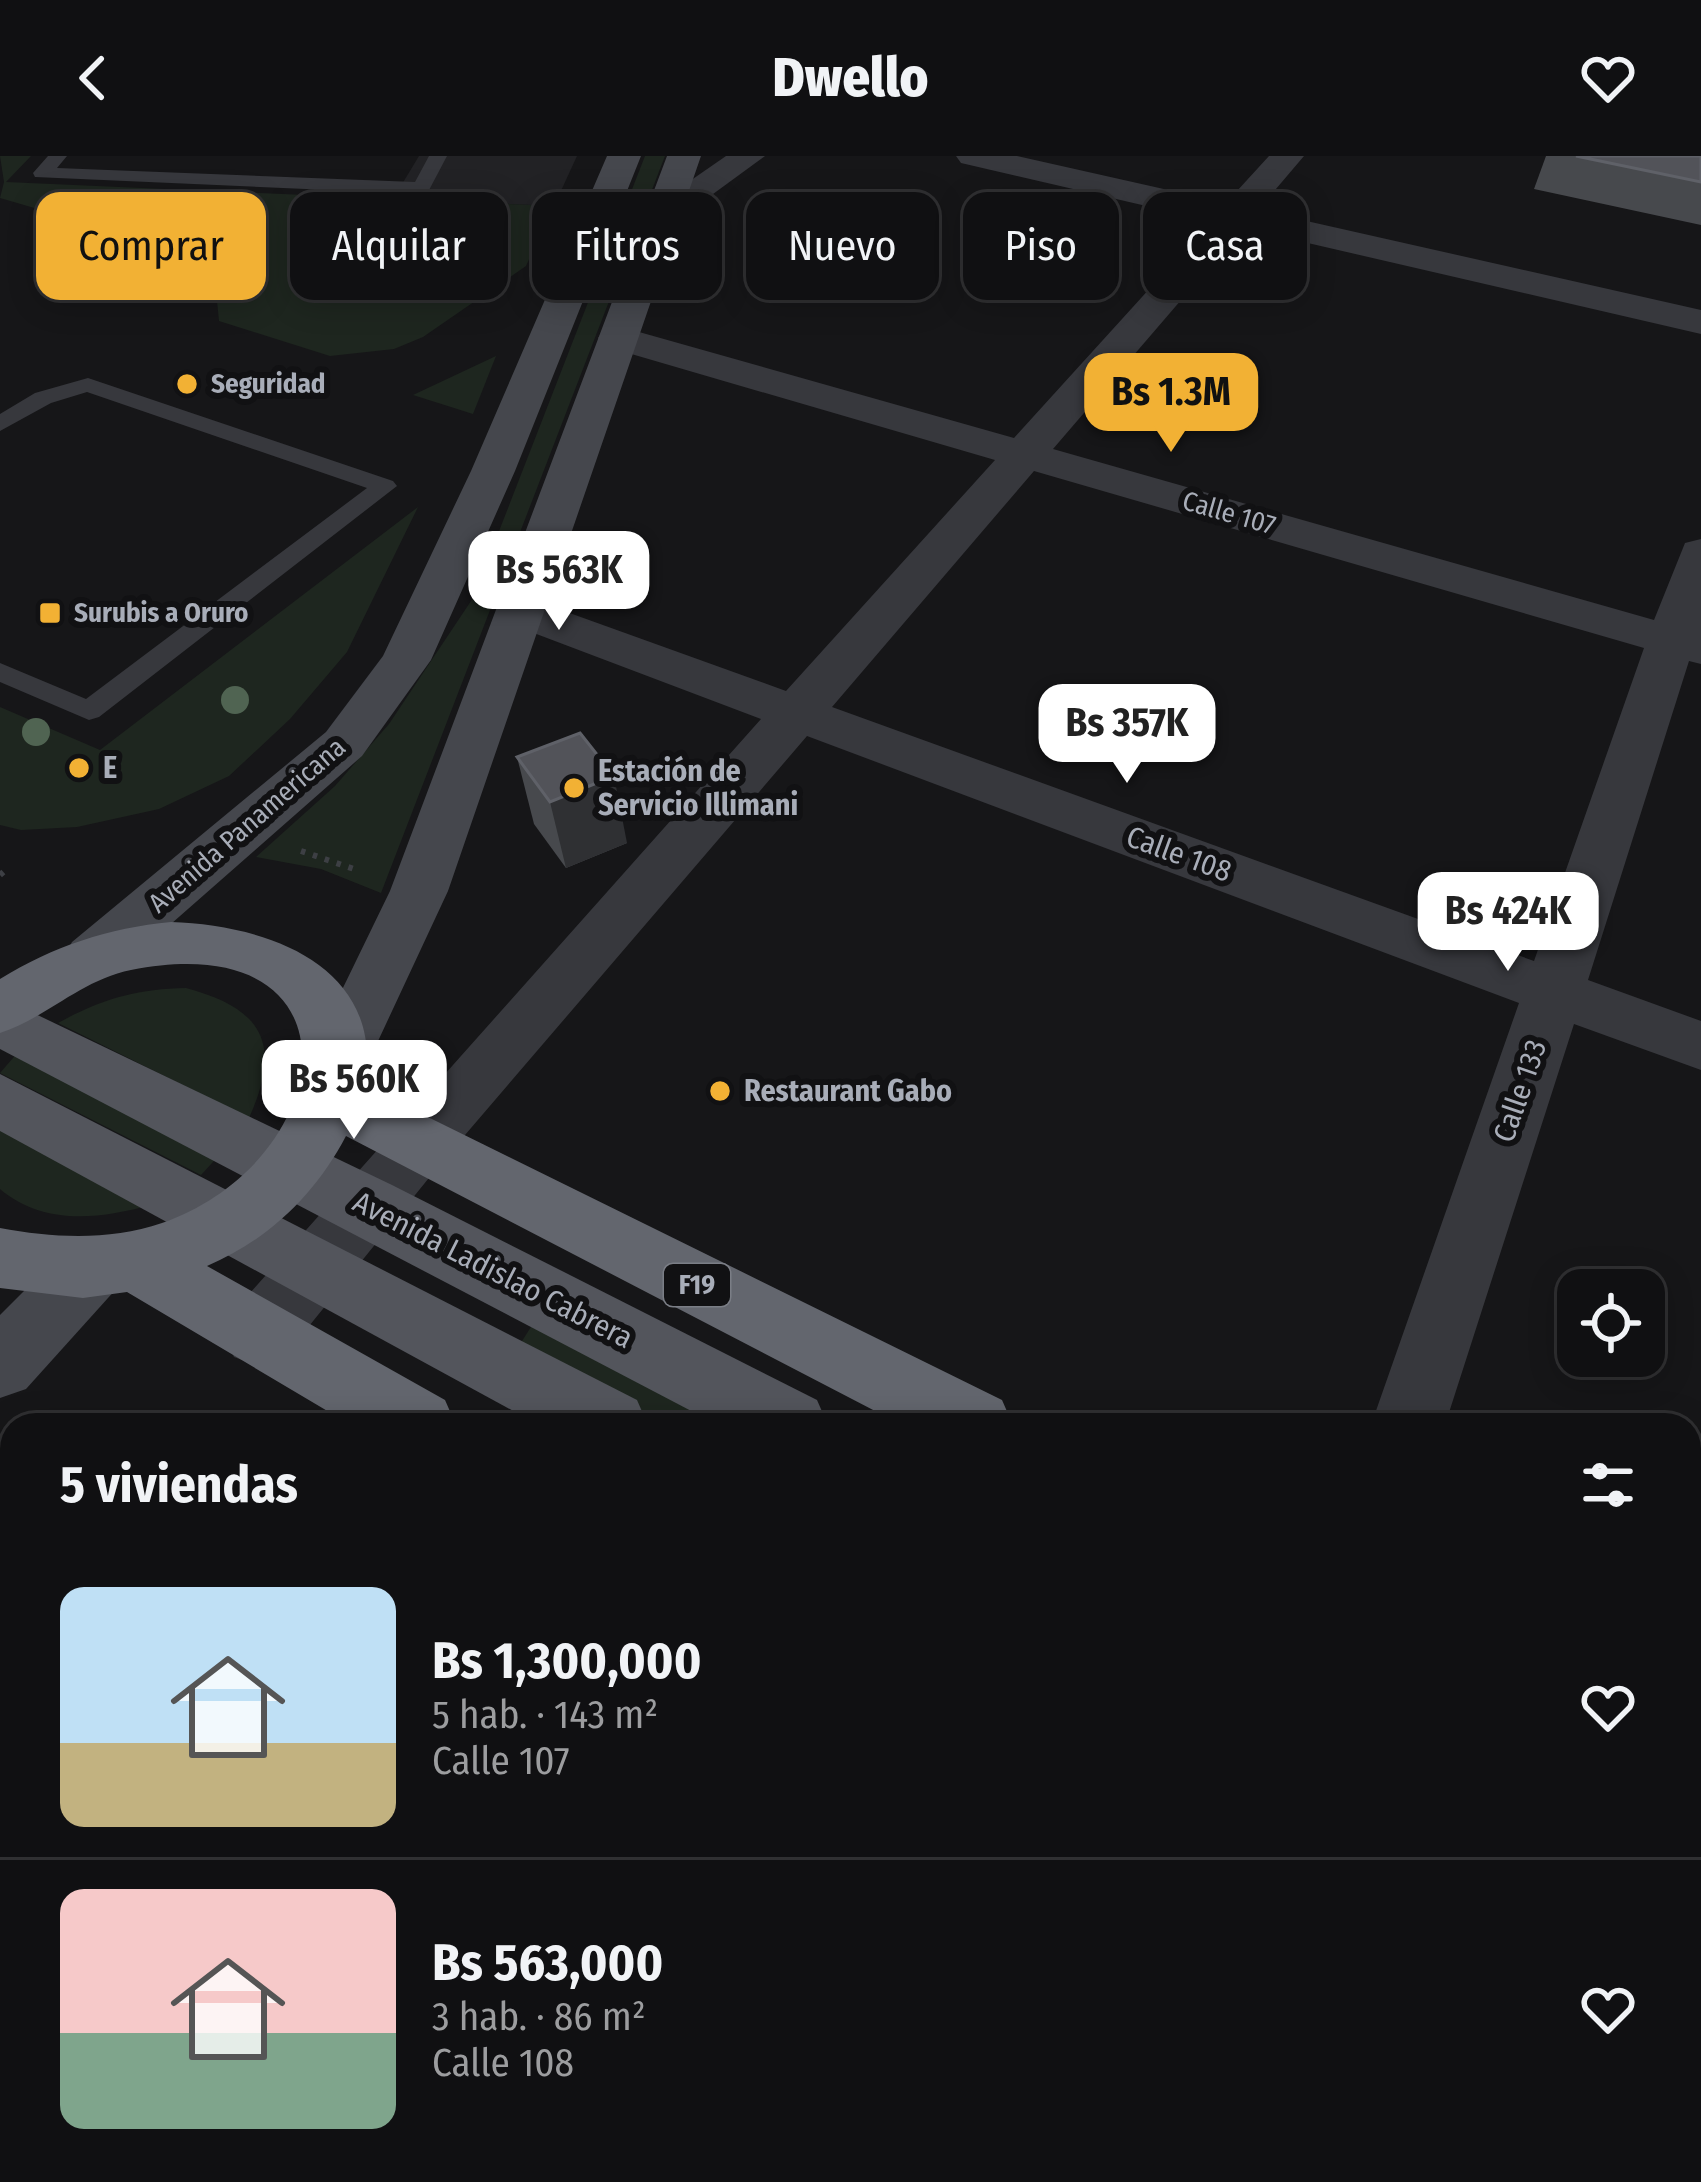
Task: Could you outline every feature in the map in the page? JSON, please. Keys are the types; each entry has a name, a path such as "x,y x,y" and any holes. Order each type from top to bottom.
{"highway":[{"path":"0,1258 35,1268 114,1264 232,1223 291,1168 317,1131 333,1082 333,1035 322,1006 304,982 279,964 212,943 134,946 35,975"},
{"name":"F19","path":"333,1082 418,1144 952,1413"},
{"path":"114,1264 259,1334 398,1413"}],"main road":[{"name":"Avenida Panamericana","path":"609,192 624,156"},
{"path":"670,192 684,156"},
{"name":"Avenida Panamericana","path":"35,975 344,744 406,660 564,300"},
{"path":"333,1082 419,891 632,300"},
{"name":"Avenida Ladislao Cabrera","path":"0,1022 368,1205 768,1413"},
{"path":"0,1100 589,1413"},
{"path":"0,1365 114,1264"}],"street":[{"path":"696,192 748,156"},
{"path":"973,156 1143,194"},
{"path":"1255,192 1287,156"},
{"path":"1307,232 1701,322"},
{"path":"259,1334 418,1144 1160,300"},
{"name":"Calle 107","path":"618,338 1686,645"},
{"name":"Calle 133","path":"1412,1413 1553,992 1686,645 1701,553"},
{"name":"Calle 108","path":"522,612 1701,1046"}],"lane":[{"path":"58,156 42,173 421,188 438,156"},
{"path":"228,159 294,164"},
{"path":"0,424 43,398 88,385 385,486 89,711 0,672"}],"path":[{"path":"0,875 9,867"}],"shaded area":[{"path":"0,156 31,156 6,182 234,192 36,192 36,208 0,198 4,182"},
{"path":"419,156 577,156 560,192 532,192 532,205 508,204 508,192 397,192"},
{"path":"645,156 665,156 651,192 631,192"},
{"path":"266,193 290,194 290,300 477,300 423,337 394,349 330,356 219,321 217,300 266,300"},
{"path":"508,204 532,205 532,253 526,266 508,278"},
{"path":"589,300 610,300 381,893 321,869 256,857 335,786 389,724 473,598"},
{"path":"496,356 473,414 413,395"},
{"path":"418,507 347,652 290,719 229,776 159,809 77,827 21,830 0,825 0,707 100,750"},
{"path":"186,988 233,1007 259,1033 264,1069 249,1118 58,1023 120,997"},
{"path":"20,1050 223,1151 201,1175 0,1073"},
{"path":"0,1120 151,1205 72,1216 17,1201 0,1189"},
{"path":"536,1319 713,1413 636,1413 517,1349"}],"building":[{"path":"1576,156 1701,156 1701,182"},
{"path":"580,733 614,776 550,802 517,757"}],"place":[{"name":"Seguridad","path":"187,384"},
{"name":"Surubis a Oruro","path":"50,613"},
{"name":"E","path":"79,768"},
{"name":"Estación de Servicio Illimani","path":"574,788"},
{"name":"Restaurant Gabo","path":"720,1091"}]}
